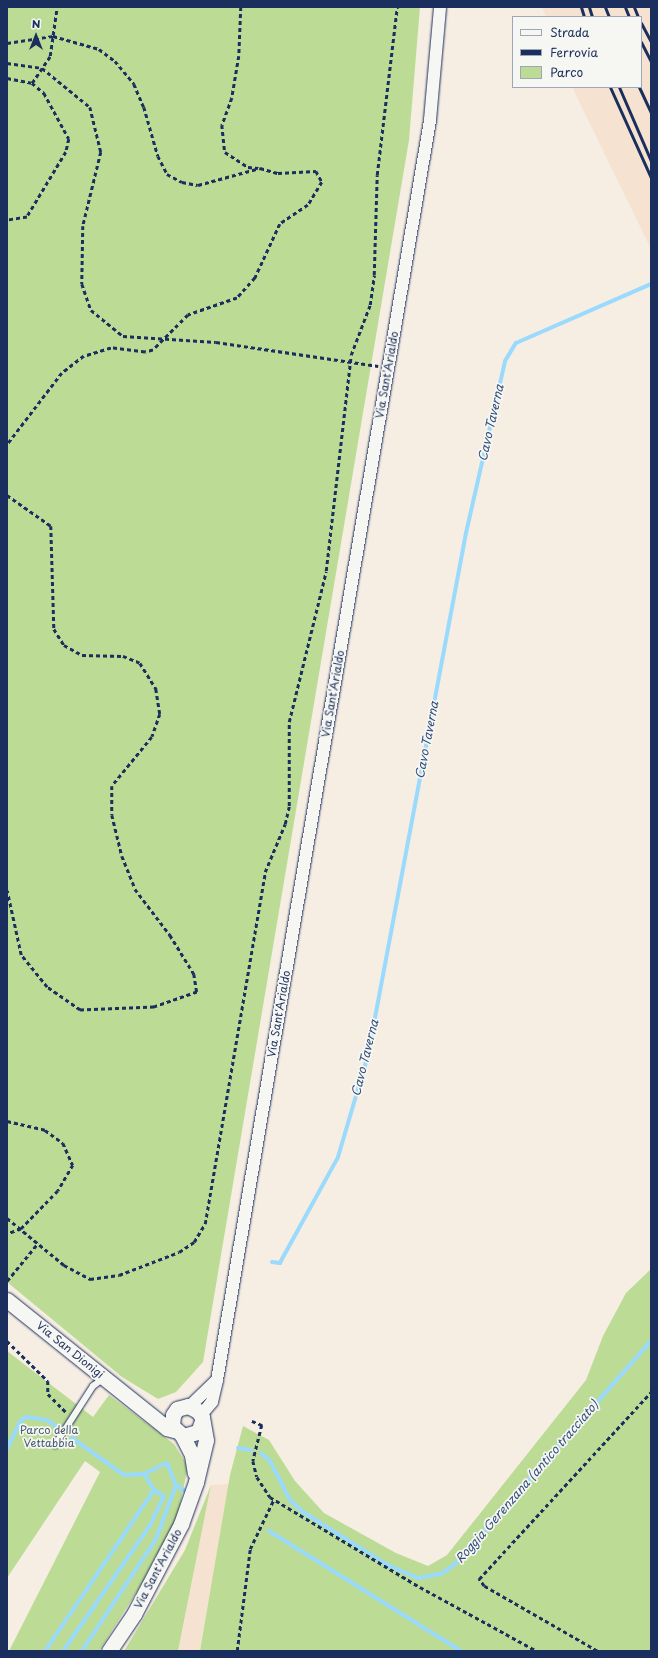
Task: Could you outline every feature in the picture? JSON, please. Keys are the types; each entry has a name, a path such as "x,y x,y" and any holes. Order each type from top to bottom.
{"street":[{"name":"Via Sant'Arialdo","path":"178,1433 194,1434 198,1414 217,1380 430,120 440,7"},
{"name":"Via San Dionigi","path":"7,1300 104,1378 134,1399 167,1428 178,1433"},
{"name":"Via San Dionigi","path":"134,1399 174,1412"},
{"name":"Via Sant'Arialdo","path":"196,1482 192,1455 178,1433 174,1412 198,1414"},
{"name":"Via Sant'Arialdo","path":"109,1651 134,1614 181,1524 196,1482 206,1440 198,1414"}],"lane":[{"path":"55,1445 72,1414 93,1386 104,1378"}],"path":[{"path":"32,83 50,56 57,7"},
{"path":"7,445 62,373 84,356 110,348 145,352 164,340 173,327 188,315 237,298 255,278 280,224 308,205 322,182 316,171 278,173 260,168 248,167 225,152 222,125 232,98 239,56 241,7"},
{"path":"7,1218 64,1265 90,1279 119,1275 179,1252 194,1242 205,1224 265,872 285,824 289,806 289,722 326,570 350,364 354,344 370,305 374,275 377,175 397,7"},
{"path":"7,43 53,36 100,49 115,61 134,84 144,107 158,156 167,174 182,182 198,185 260,168"},
{"path":"7,63 42,68 90,107 101,152 83,226 82,284 91,310 123,336 164,340 216,342 350,364 388,367"},
{"path":"7,78 32,83 48,98 69,139 66,152 27,217 7,220"},
{"path":"7,495 51,526 54,628 64,645 82,655 123,656 140,663 156,689 160,714 152,737 112,786 112,815 122,856 135,889 170,935 194,974 197,992 154,1008 80,1010 47,987 21,955 7,891"},
{"path":"7,1121 45,1130 63,1143 73,1164 58,1192 21,1229 7,1234"},
{"path":"7,1281 38,1243"},
{"path":"7,1341 48,1381 48,1394 60,1409 72,1414"},
{"path":"597,1651 484,1586 479,1579 651,1392"},
{"path":"252,1421 262,1425 253,1461 257,1477 274,1499 420,1587 537,1651"},
{"path":"237,1651 250,1549 274,1499"}],"shaded area":[{"path":"542,7 651,7 651,249 572,88 642,88 642,16 546,16"},
{"path":"229,1484 200,1651 178,1651 211,1485"}],"green space":[{"path":"7,7 420,7 409,140 203,1362 176,1392 158,1399 122,1377 7,1282"},
{"path":"651,1269 651,1651 200,1651 230,1475 243,1426 269,1440 295,1481 324,1513 396,1553 428,1566 447,1555 586,1380 603,1336 626,1293"},
{"name":"Parco della Vettabbia","path":"7,1351 93,1417 109,1395 174,1444 188,1466 178,1514 164,1549 99,1651 9,1651 100,1472 85,1461 7,1578"},
{"path":"211,1485 178,1651 124,1651 185,1550"}],"waterway":[{"name":"Cavo Taverna","path":"272,1262 280,1263 338,1157 368,1055 466,533 505,361 516,343 651,284"},
{"name":"Roggia Gerenzana (antico tracciato)","path":"261,1453 270,1461 290,1500 303,1512 386,1564 418,1578 441,1574 454,1565 651,1341"},
{"name":"Roggia Gerenzana (antico tracciato)","path":"7,1449 21,1420 27,1417 47,1420 56,1426"},
{"path":"72,1438 124,1475 144,1474 167,1463 176,1485 156,1539 82,1651"},
{"name":"Roggia Gerenzana (antico tracciato)","path":"238,1448 251,1450"},
{"path":"63,1651 149,1527 164,1496 154,1490 144,1474"},
{"path":"176,1485 185,1491"},
{"path":"45,1651 154,1490"},
{"path":"269,1531 461,1651"}],"railway":[{"path":"581,7 584,16"},
{"path":"589,7 592,16"},
{"path":"605,7 609,16"},
{"path":"625,7 629,16"},
{"path":"634,7 638,16"},
{"path":"642,25 651,42"},
{"path":"642,44 651,62"},
{"path":"610,88 651,178"},
{"path":"619,88 651,161"},
{"path":"639,88 651,113"}]}
